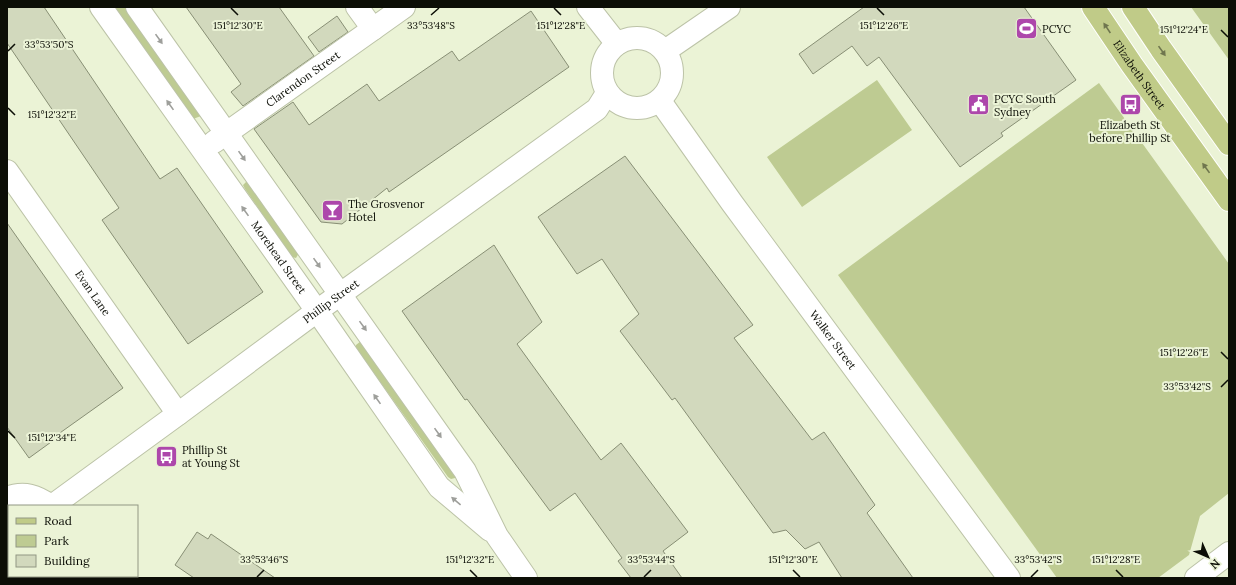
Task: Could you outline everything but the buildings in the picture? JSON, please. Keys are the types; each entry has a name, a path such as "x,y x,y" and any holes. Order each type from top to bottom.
{"main road":[{"name":"Elizabeth Street","path":"1093,7 1132,65 1229,200"},
{"path":"1133,7 1229,144"}],"street":[{"name":"Morehead Street","path":"101,7 317,311 439,487 497,536"},
{"name":"Morehead Street","path":"137,7 465,470 497,536 526,578"},
{"path":"357,7 373,28"},
{"name":"Clarendon Street","path":"202,150 404,7"},
{"path":"588,7 617,44"},
{"path":"665,51 729,7"},
{"path":"626,39 648,39 665,51 671,61 673,72 672,82 668,92 660,101 650,107 638,109 626,108 616,102 607,93 603,84 602,72 604,61 609,52 617,44 626,39"},
{"name":"Phillip Street","path":"52,505 317,311 597,109 607,93"},
{"name":"Walker Street","path":"660,101 732,203 1009,578"},
{"name":"Evan Lane","path":"7,171 178,414"},
{"path":"7,498 20,494 31,495 42,499 50,505"},
{"path":"1196,578 1229,553"}],"green space":[{"path":"114,7 128,7 201,116 193,119"},
{"path":"1191,7 1229,7 1229,60"},
{"path":"877,80 912,130 802,207 767,157"},
{"path":"1099,83 1229,264 1229,493 1200,516 1189,555 1158,578 1057,578 838,275"},
{"path":"246,182 249,182 299,253 296,258 292,257 245,189 243,185"},
{"path":"361,341 458,475 455,478 451,479 448,477 356,348 356,345"}],"place":[{"name":"PCYC","path":"1027,29"},
{"name":"PCYC South Sydney","path":"978,105"},
{"name":"Elizabeth St before Phillip St","path":"1130,105"},
{"name":"The Grosvenor Hotel","path":"332,210"},
{"name":"Phillip St at Young St","path":"167,456"}]}
